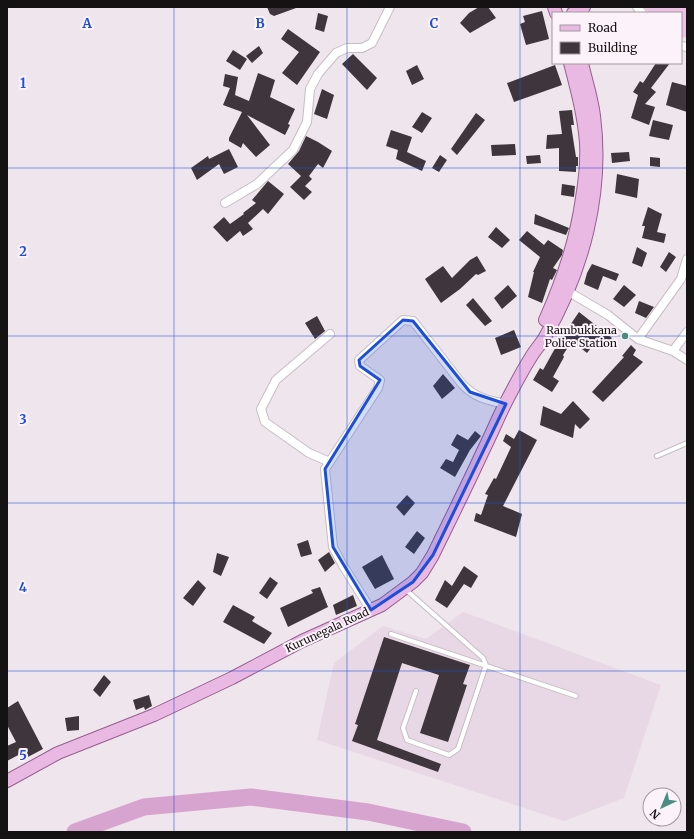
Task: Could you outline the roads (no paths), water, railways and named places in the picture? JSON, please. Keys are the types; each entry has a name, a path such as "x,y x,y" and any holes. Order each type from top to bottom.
{"main road":[{"path":"575,12 584,7"},
{"name":"Kurunegala Road","path":"564,288 577,232 586,158 586,144 581,104 570,64"},
{"name":"Kurunegala Road","path":"7,781 58,753 154,715 232,678 302,641 371,610 405,589 422,572 433,555 506,404 531,356 538,335 564,288 592,216 597,159 594,116 582,64"}],"street":[{"path":"225,203 257,184 293,150 307,122 310,89 318,74 336,54 347,48 362,48 372,43 390,7"},
{"path":"638,338 681,279 687,259"},
{"path":"564,288 608,315 638,338 673,351 687,360"},
{"path":"371,610 333,547 325,469 378,388 380,380 360,366 359,360 403,320 413,321 462,384 470,392 488,400 506,404"},
{"path":"673,351 687,332"},
{"path":"330,334 276,380 261,409 265,422 309,454 330,462"}],"lane":[{"path":"657,456 687,443"},
{"path":"405,589 483,658 486,666 458,749 449,755 407,740 403,728 416,690"},
{"path":"391,634 576,696"}],"waterway":[{"path":"75,832 144,807 251,797 368,812 463,832"}],"place":[{"name":"Rambukkana Police Station","path":"625,336"}]}
